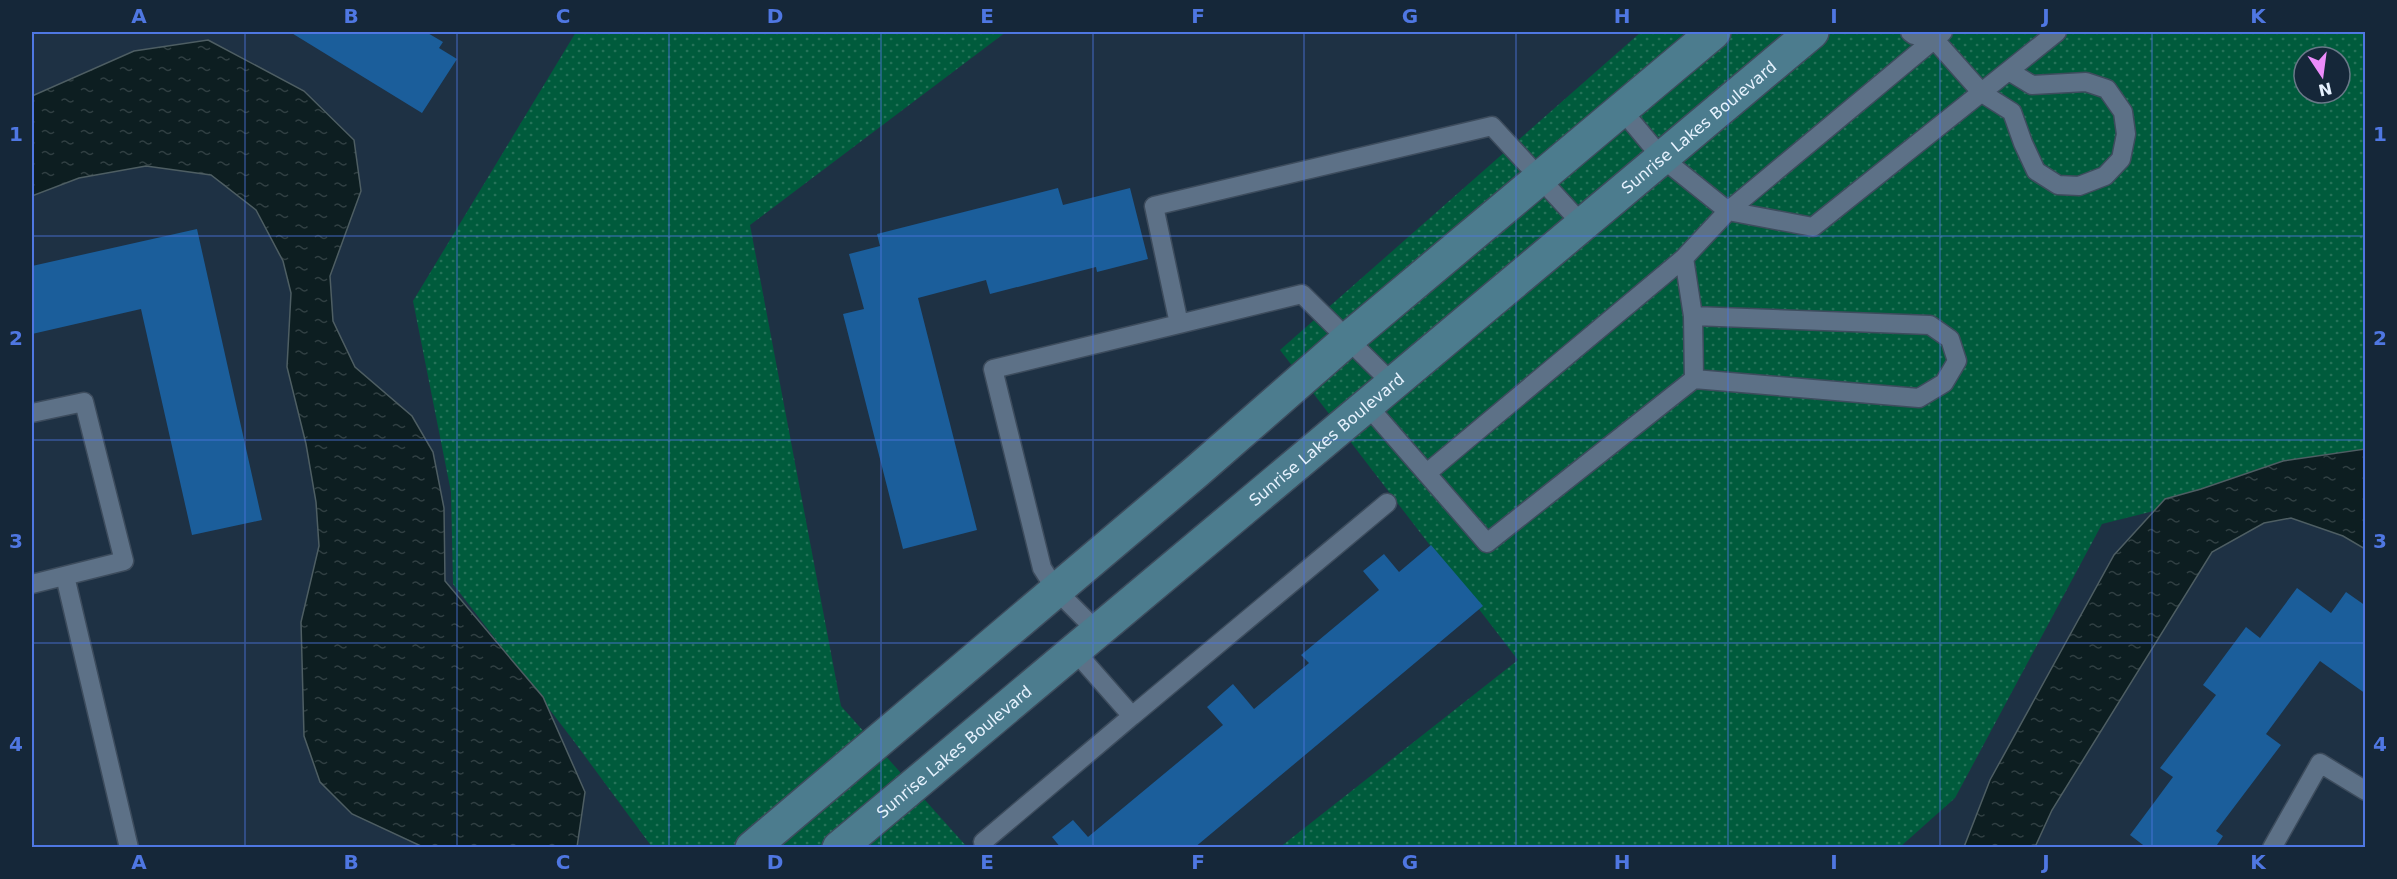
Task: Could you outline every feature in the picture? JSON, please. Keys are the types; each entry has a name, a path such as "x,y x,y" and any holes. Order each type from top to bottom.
{"street":[{"path":"752,848 1348,339 1714,32"},
{"name":"Sunrise Lakes Boulevard","path":"839,848 1812,32"}],"lane":[{"path":"1910,32 1914,36 1936,34"},
{"path":"1622,110 1662,158 1728,212 1812,227 2057,32"},
{"path":"1936,34 1982,93 2012,112 2023,144 2036,171 2058,185 2079,186 2105,176 2121,159 2126,134 2123,112 2107,89 2086,82 2032,85 2009,71"},
{"path":"1426,473 1684,258 1728,212 1936,34"},
{"path":"1179,324 1154,206 1492,126 1582,224"},
{"path":"1684,258 1693,316 1694,378"},
{"path":"1132,716 1042,568 993,369 1302,294 1392,383"},
{"path":"1367,405 1487,543 1694,378 1919,398 1944,383 1957,361 1950,339 1930,325 1693,316"},
{"path":"32,413 84,402 124,561 32,584"},
{"path":"983,842 1387,503"},
{"path":"65,576 129,848"},
{"path":"2272,848 2320,763 2366,791"}],"green space":[{"path":"576,32 1006,32 750,225 841,706 967,847 652,847 453,584 451,492 413,301"},
{"path":"1641,32 2365,32 2365,458 2102,524 1955,798 1900,847 1279,848 1518,660 1280,350"}],"water":[{"path":"208,40 304,91 354,140 361,191 330,276 333,321 355,367 412,416 433,452 444,508 445,581 543,697 585,792 577,847 423,847 352,814 320,782 304,736 301,622 319,546 316,502 306,444 287,367 291,293 283,261 256,210 211,175 146,166 79,178 32,196 32,96 134,51"},
{"path":"2365,449 2365,549 2343,536 2291,518 2264,523 2212,552 2052,810 2035,847 1964,847 1990,780 2114,555 2165,499 2283,461"}],"building":[{"path":"290,32 426,32 443,42 439,48 457,59 422,113"},
{"path":"1058,188 1063,205 1130,188 1148,259 1097,272 1096,267 990,294 986,280 918,298 977,530 903,549 843,314 864,309 849,254 880,246 877,234"},
{"path":"197,229 262,520 192,535 141,309 32,334 32,266"},
{"path":"1431,545 1483,606 1194,848 1061,848 1052,837 1073,820 1088,837 1223,725 1207,707 1233,684 1254,709 1309,663 1301,655 1379,590 1363,571 1384,554 1399,572"},
{"path":"2297,588 2331,613 2346,592 2366,606 2366,694 2320,661 2266,734 2281,745 2216,831 2223,836 2215,848 2147,848 2130,835 2173,777 2160,768 2216,695 2203,685 2246,627 2260,638"}]}
